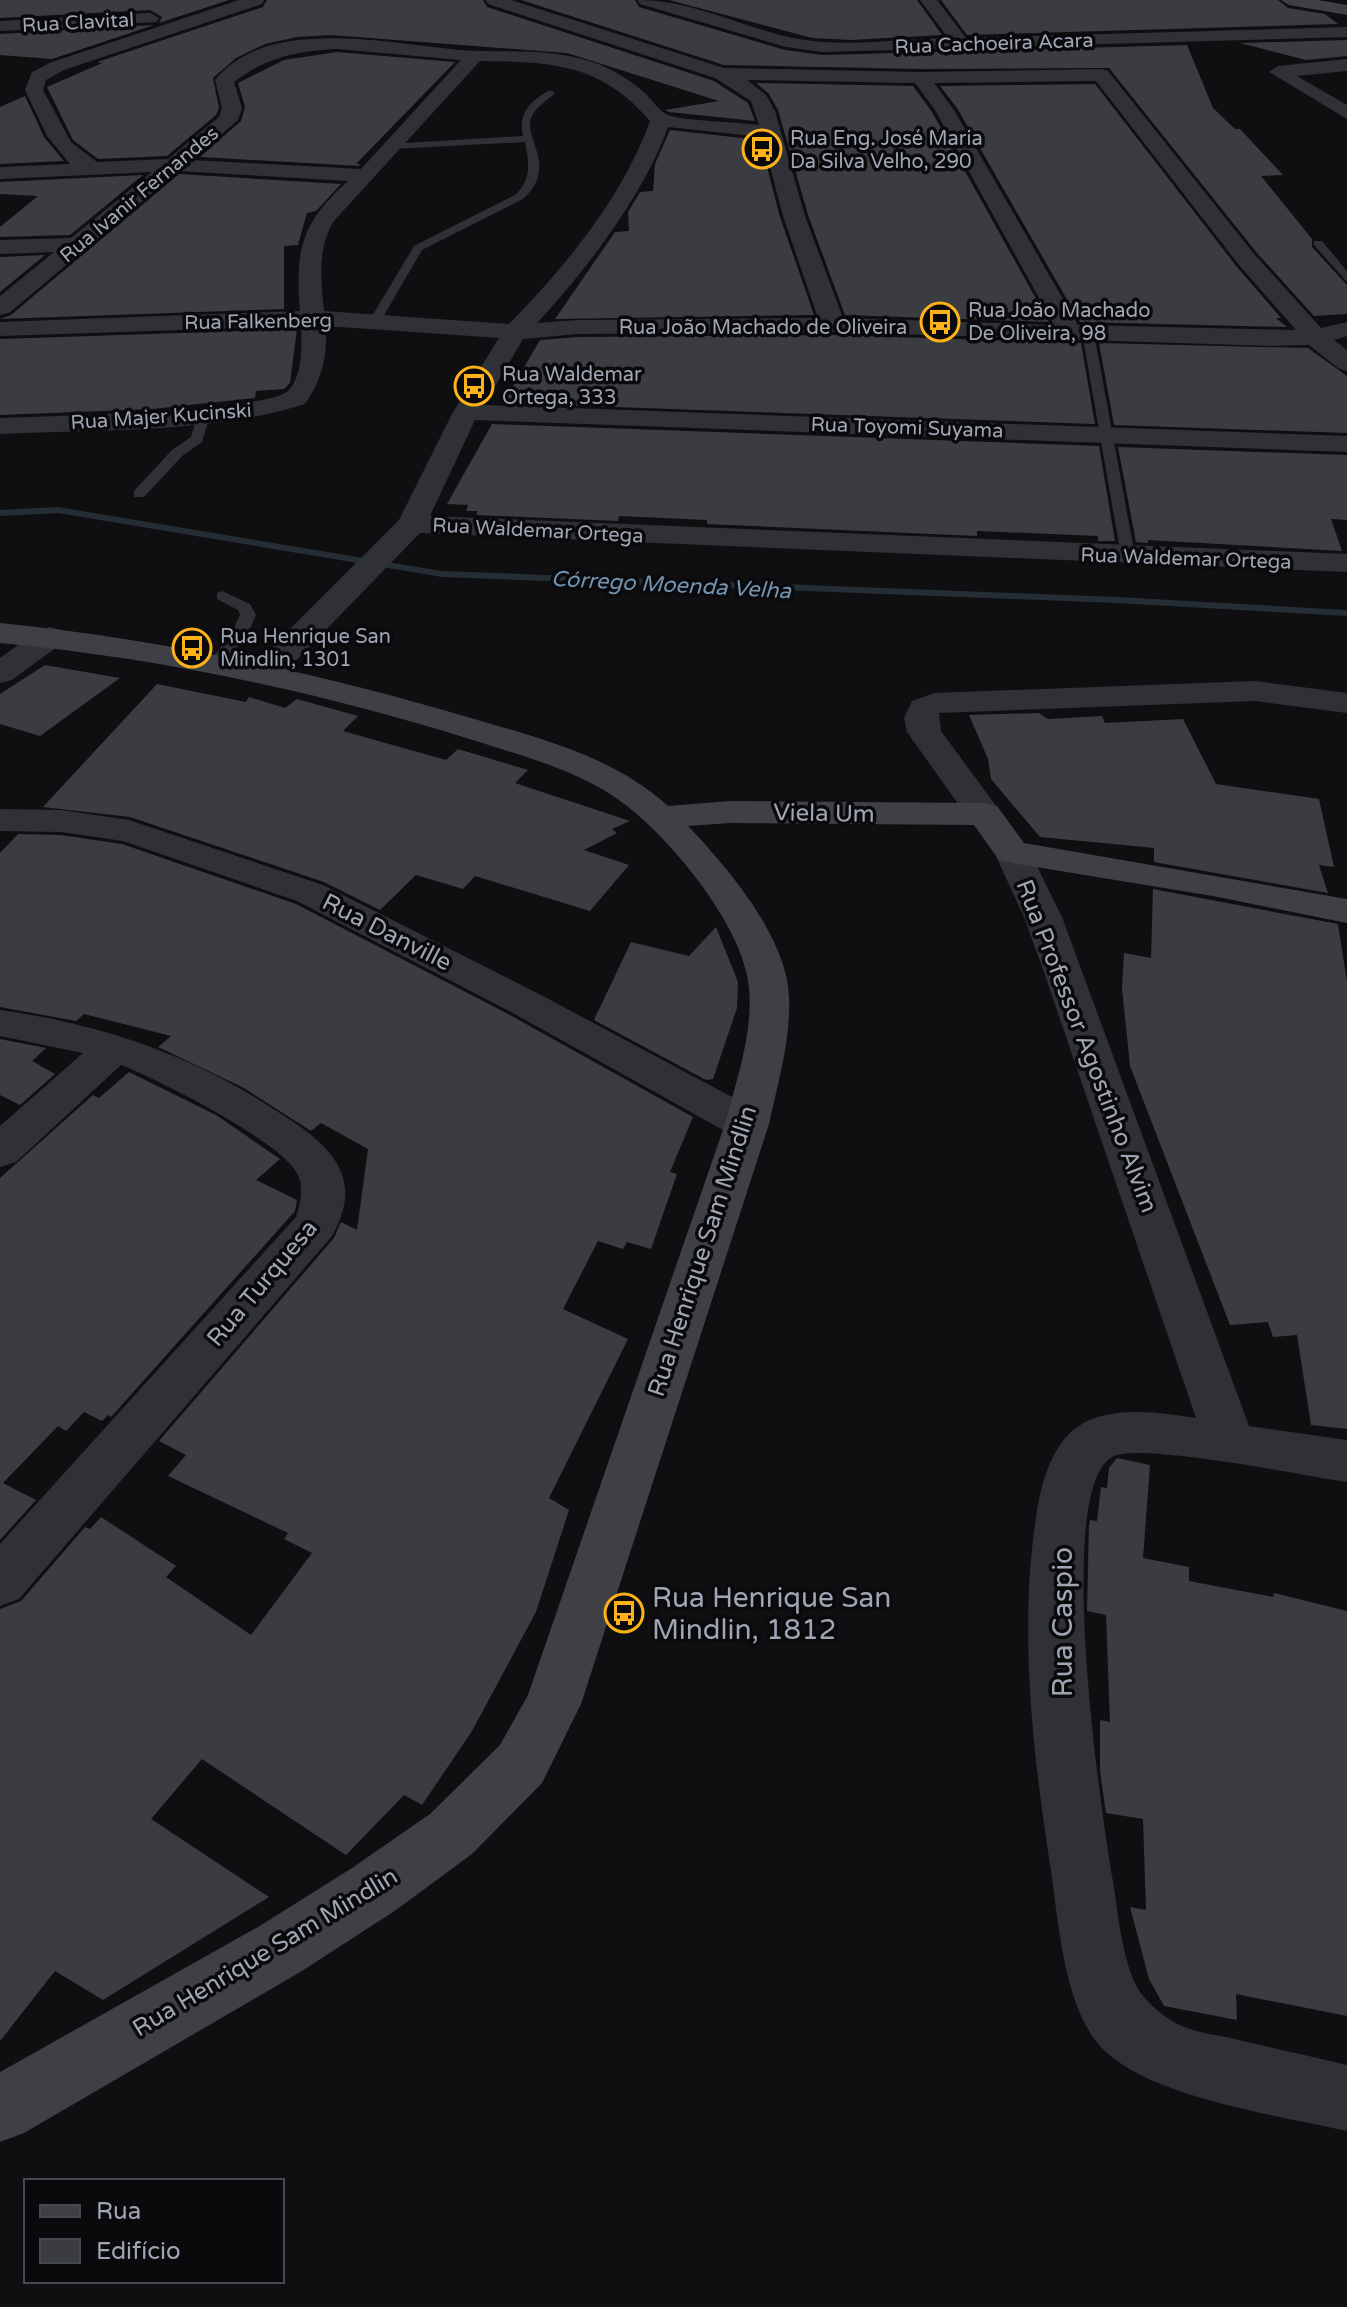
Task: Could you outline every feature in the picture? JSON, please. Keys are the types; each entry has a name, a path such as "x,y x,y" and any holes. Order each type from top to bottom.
{"street":[{"path":"94,169 78,162 66,151 34,90 39,76 70,61 256,0"},
{"path":"494,0 722,74 739,82 759,99 773,132 794,216 833,325"},
{"name":"Rua Cachoeira Acara","path":"652,0 792,43 822,47 1347,32"},
{"path":"1271,6 1303,1 1347,8"},
{"path":"937,11 962,44"},
{"name":"Rua Clavital","path":"0,26 205,16"},
{"path":"725,22 786,20"},
{"name":"Rua Ivanir Fernandes","path":"0,308 228,120 232,108 224,80 263,57 301,48 351,42 475,56"},
{"path":"475,56 552,58 596,69 636,96 660,120 773,132"},
{"name":"Rua Majer Kucinski","path":"0,426 203,416 257,410 296,398 307,379 314,318 308,275 312,243 323,220 336,202 365,176 475,56"},
{"path":"1347,65 1278,72 1347,113"},
{"path":"722,74 921,78 1093,73 1103,76 1247,260 1315,337 1347,363"},
{"path":"921,78 944,110 1079,333"},
{"name":"Rua Waldemar Ortega","path":"660,120 651,146 601,230 565,280 515,332 466,412 404,532 1347,563"},
{"path":"0,173 175,165 365,176"},
{"path":"0,247 75,245"},
{"name":"Rua Falkenberg","path":"0,329 314,318 515,332"},
{"name":"Rua João Machado de Oliveira","path":"515,332 578,327 833,325 1274,339 1315,337 1347,329"},
{"name":"Rua Toyomi Suyama","path":"466,412 1347,444"},
{"path":"266,672 404,532"},
{"name":"Rua Henrique Sam Mindlin","path":"0,633 50,637 266,672 518,744 620,785 663,817 754,937 767,973 770,1007 767,1038 747,1124 553,1704 521,1764 451,1834 374,1889 280,1949 0,2109"},
{"path":"0,673 50,637"},
{"name":"Rua Professor Agostinho Alvim","path":"1230,1443 1043,917 1012,852 924,732 921,718 924,708 934,703 985,699 1101,698 1220,691 1279,692 1347,703"},
{"name":"Viela Um","path":"663,817 730,812 984,814"},
{"name":"Rua Danville","path":"0,820 61,821 129,831 310,893 525,1003 747,1124"},
{"path":"1012,852 1347,911"},
{"name":"Rua Turquesa","path":"0,1023 66,1035 155,1062 194,1081 302,1149 315,1162 323,1180 325,1199 316,1224 0,1582"},
{"path":"0,1151 112,1050"},
{"name":"Rua Caspio","path":"1347,1461 1150,1432 1120,1434 1093,1443 1085,1449 1068,1486 1057,1581 1061,1704 1092,1934 1115,2013 1138,2036 1174,2056 1347,2098"}],"lane":[{"path":"375,321 418,248 507,203 528,189 535,166 525,122 528,113 550,93"},
{"path":"392,146 531,139"},
{"path":"1318,243 1347,278"},
{"path":"1079,333 1105,434 1128,556"},
{"path":"139,494 173,457 197,439 203,416"},
{"path":"216,664 240,633 248,615 244,607 222,596"}],"building":[{"path":"0,0 229,0 159,23 162,17 150,10 0,18"},
{"path":"267,0 483,0 487,7 714,81 748,103 755,121 669,112 665,110 719,101 567,53 331,35 297,37 265,44 236,58 213,78 219,108 216,115 167,156 98,159 73,140 47,87 102,63 97,62 263,7"},
{"path":"521,0 635,0 639,7 785,50 822,55 1187,45 1213,108 1235,129 1240,129 1283,175 1261,176 1312,239 1312,247 1347,285 1347,314 1314,316 1257,253 1109,68 921,69 724,65"},
{"path":"669,0 917,0 942,35 851,40 812,38"},
{"path":"941,0 1278,0 1288,8 1325,14 1338,24 967,35"},
{"path":"154,25 52,59 0,55 0,34"},
{"path":"1347,40 1347,56 1306,60 1240,43"},
{"path":"337,52 455,62 356,164 359,166 200,157 241,121 245,107 238,83 284,60"},
{"path":"756,83 913,86 932,112 1049,322 845,315 808,215 778,110 769,94"},
{"path":"1095,84 1237,267 1281,318 1276,318 1287,327 1080,322 957,108 940,86"},
{"path":"25,96 44,137 64,161 0,164 0,107"},
{"path":"670,130 760,140 780,217 814,315 555,319 615,232 629,231 628,212 640,192 653,191 655,164"},
{"path":"179,174 341,184 316,211 307,213 298,245 284,246 284,309 0,319 11,315"},
{"path":"143,175 70,235 0,237 0,227 38,196 0,194 0,182"},
{"path":"45,255 0,292 0,257"},
{"path":"297,329 290,383 284,389 256,391 255,398 152,409 0,415 0,339"},
{"path":"833,335 1081,343 1095,424 503,403 540,340"},
{"path":"1099,343 1308,348 1347,376 1347,433 1114,425"},
{"path":"492,424 1099,446 1115,541 1098,541 1098,536 977,531 977,536 707,524 707,520 619,516 618,521 476,515 478,511 466,511 468,505 447,504"},
{"path":"1118,447 1347,455 1347,520 1331,519 1342,551 1148,540 1148,543 1136,542"},
{"path":"45,665 120,678 40,736 0,724 0,694"},
{"path":"157,684 246,702 249,697 285,708 297,699 358,716 343,731 446,760 458,749 528,770 515,783 630,821 612,829 617,833 584,850 629,865 590,911 475,876 463,889 416,875 380,910 324,882 130,817 43,807"},
{"path":"1039,713 1048,719 1102,716 1105,723 1183,719 1216,784 1319,799 1334,867 1319,865 1328,893 1154,862 1154,848 1040,837 991,779 988,759 969,715"},
{"path":"18,834 61,835 122,844 296,904 510,1015 693,1117 670,1172 677,1174 651,1249 627,1242 623,1249 598,1241 563,1309 628,1339 549,1498 569,1510 536,1612 472,1731 422,1805 404,1795 346,1855 202,1759 151,1819 269,1897 103,2000 55,1971 0,2041 0,1609 21,1601 85,1527 90,1529 101,1517 176,1566 166,1577 251,1635 312,1553 284,1539 288,1533 168,1476 186,1455 159,1441 334,1238 341,1222 357,1230 368,1149 321,1123 311,1131 244,1088 158,1047 171,1036 84,1014 76,1021 0,1007 0,853"},
{"path":"1153,889 1338,924 1347,982 1347,1429 1311,1425 1297,1335 1273,1337 1268,1322 1230,1325 1130,1066 1122,988 1124,953 1151,958"},
{"path":"716,927 738,982 737,1008 713,1079 706,1080 594,1020 631,942 689,956"},
{"path":"0,1039 46,1048 32,1061 55,1074 20,1105 0,1095"},
{"path":"129,1072 216,1115 280,1159 256,1180 297,1200 295,1211 111,1417 108,1415 102,1421 84,1412 66,1431 58,1426 3,1483 36,1500 0,1540 0,1178 93,1095 99,1098"},
{"path":"1117,1458 1150,1465 1143,1558 1189,1567 1189,1581 1273,1597 1274,1593 1347,1611 1347,2016 1236,1994 1237,2020 1164,2006 1149,1979 1130,1907 1146,1910 1143,1819 1106,1813 1100,1771 1100,1720 1110,1722 1106,1615 1087,1611 1089,1525 1090,1520 1097,1521 1101,1487 1107,1488 1109,1468"}],"waterway":[{"name":"Córrego Moenda Velha","path":"0,513 58,510 442,574 1117,600 1347,613"}],"place":[{"name":"Rua Eng. José Maria Da Silva Velho, 290","path":"762,149"},
{"name":"Rua João Machado De Oliveira, 98","path":"940,322"},
{"name":"Rua Waldemar Ortega, 333","path":"474,386"},
{"name":"Rua Henrique San Mindlin, 1301","path":"192,648"},
{"name":"Rua Henrique San Mindlin, 1812","path":"624,1613"}]}
